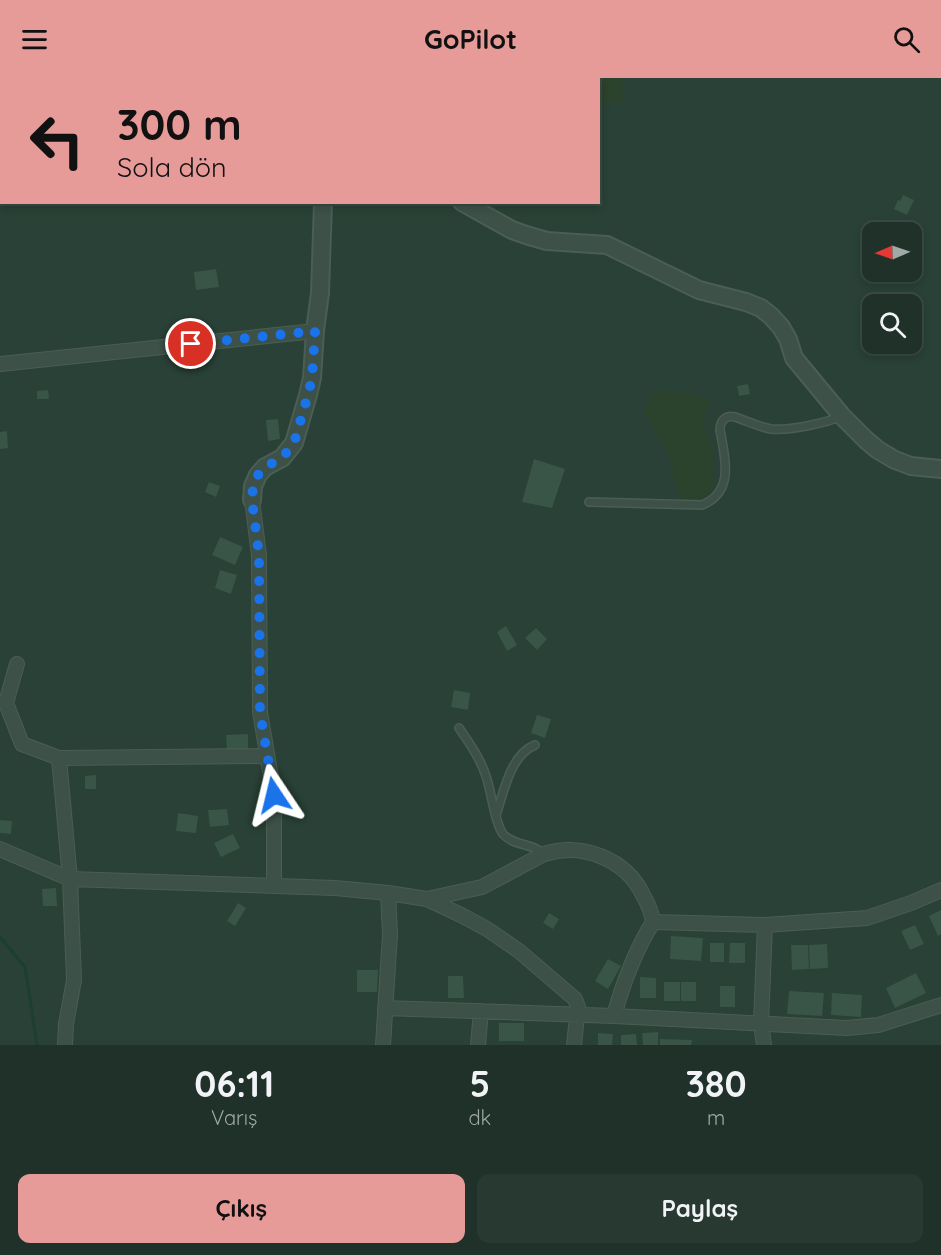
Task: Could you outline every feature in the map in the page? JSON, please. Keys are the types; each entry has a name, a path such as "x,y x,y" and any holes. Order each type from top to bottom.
{"street":[{"path":"274,886 274,795 260,712 259,555 252,500 253,486 258,475 265,467 282,458 294,443 308,395 312,378 320,293 322,204"},
{"path":"466,204 512,230 529,236 547,241 607,245 699,290 761,308 771,315 781,327 788,339 794,358 842,416 878,450 911,466 941,469"},
{"path":"0,364 315,331"},
{"path":"17,664 6,703 22,744 59,758 267,756"},
{"path":"59,758 70,879 74,980 66,1024 65,1045"},
{"path":"0,849 70,879 335,888 427,899 471,920 519,951 575,999 578,1015 574,1045"},
{"path":"427,899 482,887 553,851 569,849 591,853 609,860 630,874 638,885 650,908 653,922 627,973 614,1016"},
{"path":"653,922 765,925 867,918 941,890"},
{"path":"383,1045 390,935 388,893"},
{"path":"764,1045 761,1024 765,925"},
{"path":"385,1008 614,1016 847,1028 878,1025 941,1005"},
{"path":"478,1045 481,1011"}],"lane":[{"path":"589,502 702,505 714,497 724,481 726,468 720,426 724,419 731,416 766,428 781,430 833,420 842,416"},
{"path":"459,728 482,764 501,832 506,837 535,848 544,854"},
{"path":"496,815 518,758 525,750 535,745"}],"green space":[{"path":"600,78 621,78 625,100 600,107"},
{"path":"654,392 682,392 712,400 702,418 713,452 714,490 687,505 677,490 668,452 643,411"}],"building":[{"path":"903,195 914,200 907,215 894,209"},
{"path":"216,269 219,287 196,290 194,272"},
{"path":"184,354 189,364 179,368 175,358"},
{"path":"748,384 750,394 739,396 737,386"},
{"path":"48,390 49,399 37,399 37,391"},
{"path":"278,419 280,439 268,441 266,420"},
{"path":"7,431 8,448 0,449 0,432"},
{"path":"534,459 565,469 552,508 522,502"},
{"path":"209,482 220,486 216,497 205,492"},
{"path":"220,537 243,547 235,565 212,555"},
{"path":"220,570 237,575 231,594 215,588"},
{"path":"506,626 517,645 507,651 497,632"},
{"path":"536,628 547,639 537,650 525,638"},
{"path":"454,690 470,693 468,710 451,707"},
{"path":"537,715 551,719 545,738 531,733"},
{"path":"248,734 248,751 227,751 226,735"},
{"path":"96,775 96,789 85,789 85,776"},
{"path":"227,809 229,825 210,827 208,810"},
{"path":"178,813 198,816 196,833 176,831"},
{"path":"0,820 12,821 11,834 0,833"},
{"path":"233,834 240,848 221,857 214,843"},
{"path":"56,888 57,906 43,906 42,889"},
{"path":"238,903 246,908 235,926 227,921"},
{"path":"941,910 941,934 938,936 929,916"},
{"path":"549,913 559,919 553,929 543,923"},
{"path":"915,925 924,944 910,950 901,931"},
{"path":"671,936 703,938 701,961 670,959"},
{"path":"710,943 724,943 724,962 710,962"},
{"path":"730,943 745,943 745,963 729,963"},
{"path":"827,944 828,968 810,969 809,945"},
{"path":"791,945 808,945 809,969 792,970"},
{"path":"608,959 621,966 608,989 595,981"},
{"path":"357,970 378,970 377,992 357,992"},
{"path":"916,973 926,993 895,1008 886,988"},
{"path":"448,976 463,976 464,998 448,998"},
{"path":"640,977 656,978 656,998 640,998"},
{"path":"664,982 680,982 680,1001 664,1001"},
{"path":"681,982 696,982 696,1001 681,1001"},
{"path":"720,986 735,986 735,1007 720,1007"},
{"path":"789,991 824,993 822,1016 787,1014"},
{"path":"832,993 862,995 861,1017 831,1015"},
{"path":"499,1023 524,1023 524,1041 499,1041"},
{"path":"658,1032 658,1045 643,1045 642,1033"},
{"path":"598,1033 613,1034 612,1045 598,1045"},
{"path":"636,1034 637,1045 621,1045 621,1035"},
{"path":"660,1039 692,1040 691,1045 660,1045"}],"waterway":[{"path":"0,937 25,967 37,1045"}],"route":[{"path":"191,344 315,331 312,378 294,443 282,458 265,467 253,486 252,500 259,555 260,712 274,795"}]}
